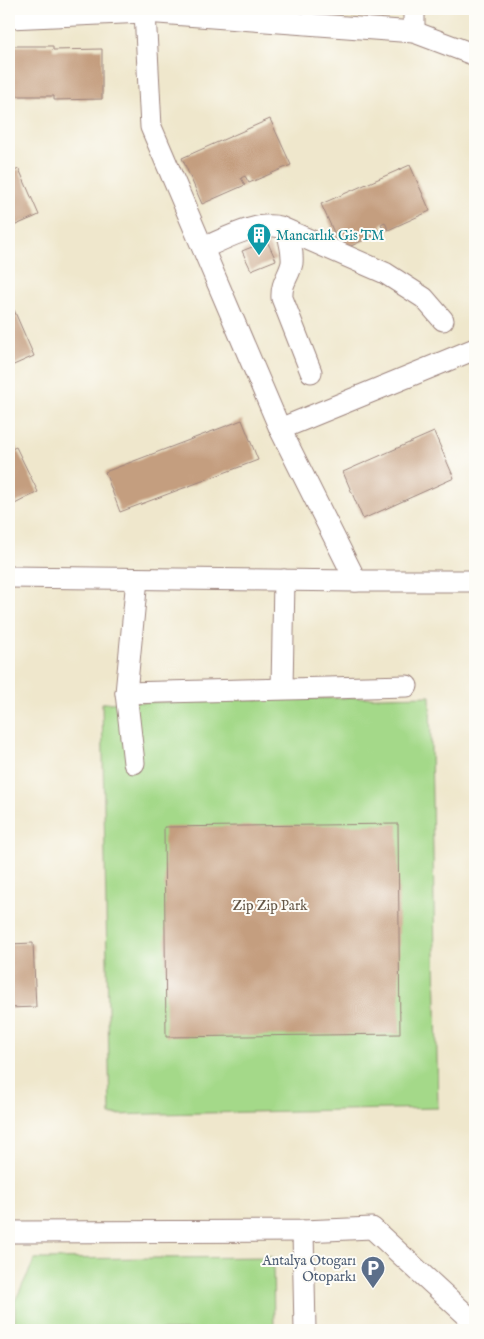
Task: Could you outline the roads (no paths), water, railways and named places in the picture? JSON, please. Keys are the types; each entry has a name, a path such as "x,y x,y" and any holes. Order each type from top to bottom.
{"street":[{"path":"414,9 414,32"},
{"path":"145,12 151,126 280,429 356,581"},
{"path":"9,18 145,12 414,32 475,55"},
{"path":"203,248 261,225 272,225 385,273 424,298 443,320"},
{"path":"287,231 292,250 292,264 281,288 282,298 311,372"},
{"path":"280,429 475,349"},
{"path":"9,577 475,581"},
{"path":"134,763 126,693 137,579"},
{"path":"282,688 284,580"},
{"path":"126,693 406,686"},
{"path":"9,1232 303,1231 372,1228 475,1323"},
{"path":"303,1231 305,1330"}],"place":[{"name":"Mancarlık Gis TM","path":"259,256"},
{"name":"Antalya Otogarı Otoparkı","path":"373,1289"}],"park label":[{"name":"Zip Zip Park","path":"270,905"}]}
